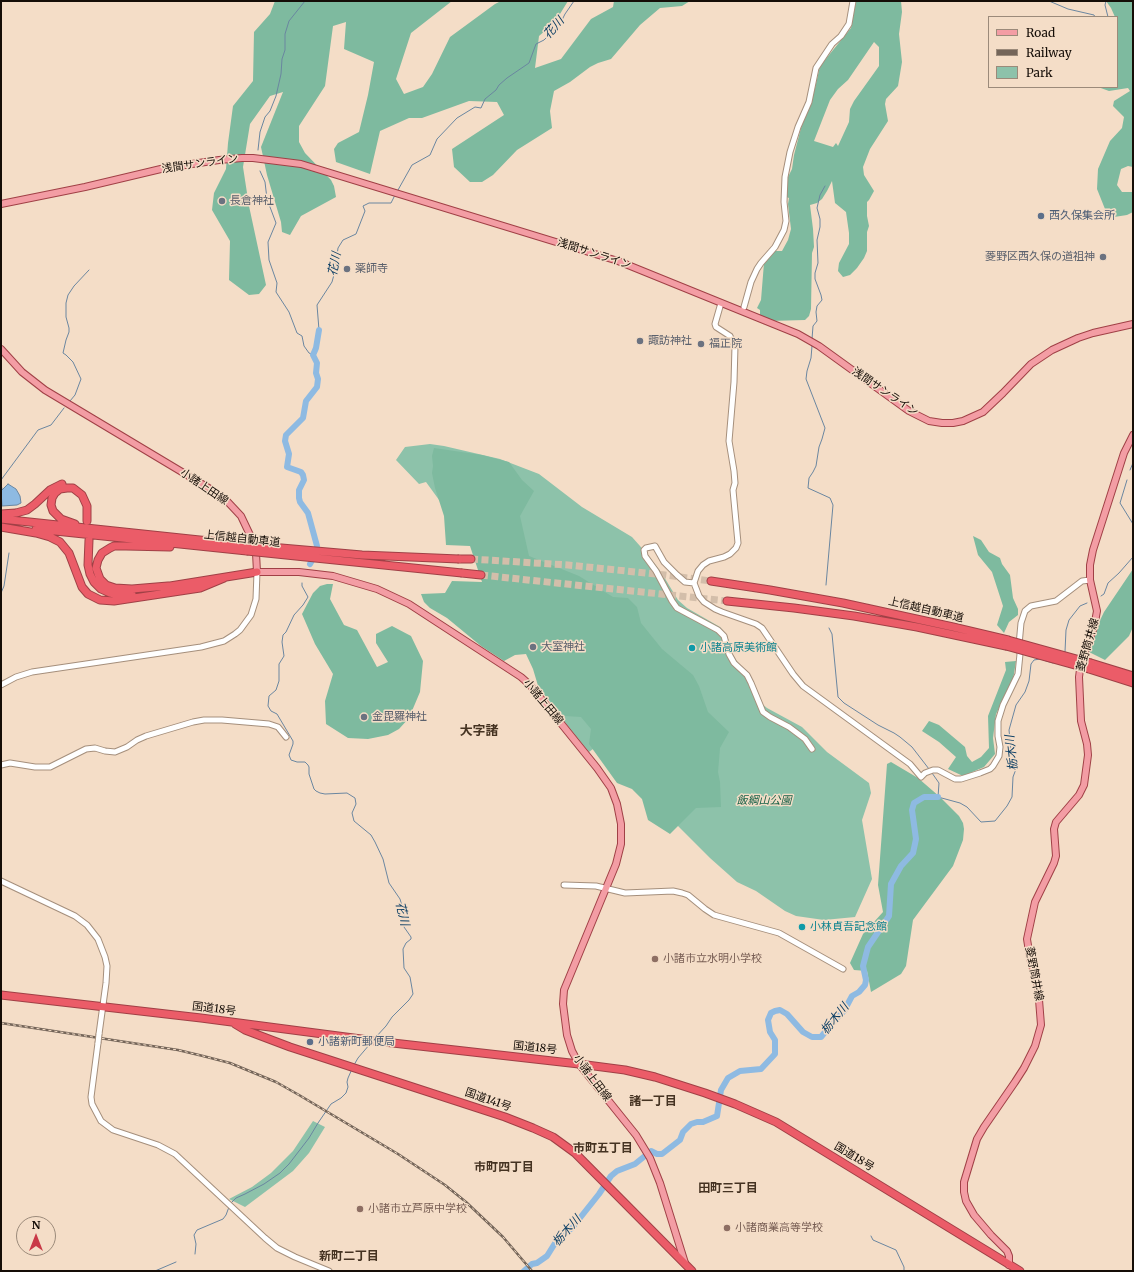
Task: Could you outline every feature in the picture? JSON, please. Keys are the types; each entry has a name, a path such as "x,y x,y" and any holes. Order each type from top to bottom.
{"highway":[{"path":"1,514 16,513 27,510 54,487 63,484 71,484 78,486 87,495 91,507 89,522 86,502 79,492 73,488 60,489 52,498 52,508 55,514 65,521 80,525 157,536"},
{"name":"上信越自動車道","path":"1,519 481,575"},
{"path":"1,526 36,533 60,542 69,553 82,587 92,597 100,600 109,601 200,588 224,578"},
{"name":"上信越自動車道","path":"1,526 230,549 247,548 362,555 471,559"},
{"path":"129,598 118,599 108,597 91,585 86,577 84,567 87,540 88,570 94,582 105,592 114,594 124,594 257,572"},
{"path":"168,586 125,589 110,587 103,582 98,575 96,568 98,560 105,550 120,546 230,549"},
{"name":"上信越自動車道","path":"711,581 770,590 861,607 1133,676"},
{"name":"上信越自動車道","path":"727,601 854,616 1007,643"},
{"name":"上信越自動車道","path":"1090,666 1133,683"},
{"name":"国道18号","path":"1,995 256,1025 384,1042 579,1064 625,1070 655,1077 706,1093 776,1122 1010,1268 1020,1271"},
{"name":"国道141号","path":"233,1023 252,1033 296,1049 505,1117 553,1137 575,1153 692,1271"},
{"path":"252,1033 253,1028 256,1025"}],"main road":[{"name":"浅間サンライン","path":"1,204 85,187 165,168 219,160 253,158 302,164 618,261 722,303 798,334 819,346 909,411 929,420 942,423 963,421 982,412 1031,364 1052,350 1085,335 1133,324"},
{"name":"小諸上田線","path":"1,349 22,372 45,390 212,490 226,500 241,516 250,535 256,553 257,572 309,572 345,579 377,589 409,604 522,676 597,768 607,782 616,799 621,820 621,844 617,860 606,889 568,978 563,1004 567,1035 572,1051 579,1064 636,1135 650,1158 660,1183 685,1263"},
{"name":"菱野筒井線","path":"1010,1268 1007,1251 974,1215 966,1201 964,1182 977,1139 1024,1068 1035,1046 1041,1025 1038,987 1030,958 1028,939 1036,902 1056,856 1054,831 1056,822 1079,795 1084,785 1088,755 1087,744 1081,721 1081,662 1094,627 1098,610 1090,580 1090,565 1093,550 1124,453 1133,435"}],"street":[{"path":"744,307 751,282 757,269 775,247 784,230 786,221 784,202 785,177 790,152 798,127 809,102 816,68 832,44 841,36 849,24 853,1"},
{"path":"722,303 715,324 730,336 735,346 734,382 729,440 734,471 734,483 732,490 738,543 736,548 730,554 720,559 709,561 698,571 694,583 699,596 704,602 722,612 756,624 762,628 793,674 803,686 910,764 920,777 925,773 938,770 955,779 961,779 990,769 993,766 999,756 1000,747 998,721 1003,705 1018,674 1020,654 1018,645 1021,623 1025,611 1031,606 1056,601 1082,582 1090,580"},
{"path":"694,583 685,582 677,575 664,562 655,546 644,550 645,556 656,570 677,608 718,630 724,636 729,654 734,663 747,675 763,712 770,718 789,727 805,739 812,749"},
{"path":"1,685 16,677 32,672 201,647 224,641 240,630 251,615 256,599 257,572"},
{"path":"1,765 14,764 35,767 50,767 86,748 95,748 115,752 122,750 146,736 199,721 222,720 265,723 278,727 286,737"},
{"path":"1,881 75,916 87,925 102,946 106,962 106,983 91,1097 92,1104 101,1122 113,1130 158,1145 175,1154 236,1212 277,1248 329,1271"},
{"path":"564,885 596,886 625,893 673,891 682,893 688,895 714,915 779,933 842,969"}],"green space":[{"path":"275,1 452,1 411,33 396,79 404,94 423,87 432,74 450,37 501,1 568,1 555,22 539,36 535,68 561,59 591,19 613,7 614,1 690,1 682,6 660,8 640,25 611,59 590,67 570,82 554,91 550,111 552,128 517,150 493,175 482,182 470,182 454,167 452,149 504,115 497,102 469,101 422,118 409,118 380,131 370,174 336,162 334,149 338,143 359,132 374,62 344,49 346,22 333,26 325,86 299,126 299,142 305,153 331,180 336,197 301,216 290,235 282,232 281,222 267,175 261,147 283,92 270,96 250,124 243,167 249,206 266,285 259,294 249,295 229,280 230,241 212,210 214,193 226,169 233,106 253,81 254,32 270,14"},
{"path":"856,1 901,1 902,12 899,34 902,62 898,86 886,99 885,104 888,121 870,149 863,167 864,175 874,191 867,202 869,226 867,232 867,251 857,268 850,275 843,277 838,271 839,263 849,244 849,233 846,212 835,203 832,181 822,199 817,203 810,205 814,247 812,253 811,309 809,316 805,320 769,321 760,318 760,310 757,308 761,300 764,263 771,251 782,251 788,240 791,229 788,204 789,198 784,196 784,185 792,169 801,128 815,88 820,66 851,28","holes":["874,42 879,47 879,66 854,101 850,109 849,122 838,146 836,143 833,147 814,141 830,100 838,89 848,80"]},
{"path":"1106,1 1133,1 1133,167 1128,166 1121,169 1117,185 1122,192 1133,192 1133,212 1127,215 1114,217 1105,209 1097,189 1098,169 1110,141 1122,128 1124,117 1113,106 1114,101 1130,91 1128,88 1109,91 1101,88 1118,88 1118,16 1115,16"},
{"name":"飯綱山公園","path":"430,444 500,459 539,474 582,507 632,537 661,572 678,600 687,608 720,627 727,635 732,653 752,679 761,703 767,708 802,727 827,752 869,783 871,793 862,820 872,879 855,917 824,920 796,916 785,911 756,891 737,882 710,858 676,824 614,733 589,752 542,691 506,592 426,482 419,484 396,460 405,447"},
{"path":"434,448 482,455 509,462 522,480 534,491 520,516 529,556 579,576 613,597 628,598 637,607 641,623 662,649 693,675 699,686 708,712 729,732 720,748 718,772 721,807 696,808 670,834 648,820 642,799 632,789 617,783 589,744 591,729 581,717 565,716 539,689 533,669 526,654 515,655 504,661 481,646 447,618 430,608 424,602 421,594 445,593 452,581 482,582 470,546 446,545 444,516 432,473 432,456"},
{"path":"973,536 981,540 989,552 1000,558 1002,564 1010,575 1013,598 1018,609 1018,615 1009,622 1004,633 997,625 1003,606 992,572 978,555"},
{"path":"1133,569 1133,627 1129,636 1105,660 1089,652 1093,635 1104,612"},
{"path":"333,584 330,599 344,625 357,630 377,667 388,662 376,643 376,634 392,626 411,636 423,661 420,692 409,718 399,729 388,735 368,739 348,738 326,724 325,701 333,674 315,644 302,614 313,593 320,586"},
{"path":"1016,661 1013,680 996,714 993,738 995,754 984,767 963,776 948,769 956,757 939,742 922,731 929,721 939,725 965,747 967,756 972,762 981,757 989,748 988,716 1006,670 1005,662"},
{"path":"891,762 918,778 940,797 959,816 963,823 964,829 963,840 953,866 913,920 906,966 901,974 871,992 867,971 854,970 850,963 863,934 883,912 878,885 887,764"},
{"path":"313,1121 325,1127 309,1153 293,1171 245,1207 229,1199 252,1187 271,1173 293,1151"}],"water":[{"path":"8,484 16,489 20,496 21,503 17,505 2,506 1,491"}],"waterway":[{"path":"258,150 260,132 265,117 270,111 276,96 281,74 282,59 285,50 285,34 289,21 305,1"},
{"name":"花川","path":"398,190 412,165 430,155 437,139 457,118 475,107 481,108 485,99 496,90 499,85 529,63 536,44 544,40 560,24 574,1"},
{"name":"花川","path":"1049,1 1068,9 1094,16"},
{"name":"花川","path":"1106,1 1105,5 1108,16"},
{"path":"260,171 265,182 267,199 276,223 268,242 269,260 277,283 276,292 289,312 297,333 302,336 304,346 309,353 313,355"},
{"path":"812,339 813,326 817,321 817,306 822,300 815,279 815,273 818,263 817,240 820,227 820,219 817,208 820,195 825,186"},
{"name":"花川","path":"319,330 317,305 332,282 338,248 343,240 356,234 365,211 363,206 369,203 391,203 395,195"},
{"path":"70,401 75,395 81,379 73,362 63,353 69,332 66,317 66,303 68,295 74,286 89,270"},
{"name":"花川","path":"310,564 316,553 317,546 308,513 300,502 299,498 299,490 304,480 303,475 301,472 287,467 289,454 285,441 286,435 303,418 306,401 317,387 317,363 313,355 316,348 319,330"},
{"path":"812,346 806,379 825,428 819,447 816,466 809,478 808,488 830,498 833,505 826,585"},
{"path":"1,480 38,430 51,425 64,408"},
{"name":"栃木川","path":"1130,470 1133,463"},
{"name":"栃木川","path":"1127,480 1120,503 1133,524"},
{"path":"1,484 2,489"},
{"path":"1,593 4,586 9,553"},
{"name":"栃木川","path":"1101,596 1104,594 1108,583 1133,557"},
{"name":"花川","path":"302,583 308,597 294,615 283,635 282,642 284,656 279,664 279,681 276,690 269,696 268,706 271,711 277,714 293,741 289,755 291,760 305,762 308,765 309,774 314,789 325,794 347,793 355,798 356,804 352,813 354,821 371,835 383,859 389,883 400,899 404,913 404,927 411,937 403,949 404,968 410,977 413,994 375,1038"},
{"name":"栃木川","path":"1065,652 1066,630 1069,620 1080,606 1087,603"},
{"path":"829,628 832,634 838,697 844,703 878,725 900,737 912,747 929,769"},
{"name":"栃木川","path":"932,773 939,783 938,797 960,803 967,807 981,822 995,821 1012,797 1013,777 1016,769 1011,750 1009,730 1016,705 1025,692 1029,681 1031,664 1034,660 1040,659"},
{"name":"栃木川","path":"1043,660 1053,663"},
{"name":"栃木川","path":"524,1271 532,1264 537,1263 547,1256 557,1240 572,1228 599,1194 611,1176 617,1171 635,1164 651,1151 657,1154 662,1154 680,1140 683,1132 691,1124 703,1122 717,1116 721,1090 728,1078 740,1071 761,1069 775,1054 775,1040 770,1032 768,1020 771,1013 780,1010 787,1014 803,1032 812,1037 821,1037 844,1011 852,996 859,992 865,985 866,980 863,966 868,947 889,916 891,884 901,866 913,853 916,839 912,810 914,803 924,797 938,797"},
{"name":"花川","path":"354,1065 370,1044"},
{"name":"花川","path":"230,1204 236,1198 264,1184 280,1173 289,1164 309,1138 331,1104 346,1093 348,1087 347,1082 352,1069"},
{"name":"花川","path":"195,1254 196,1244 194,1235 197,1230 223,1219 229,1207"},
{"path":"871,1236 873,1240 896,1250 904,1267 904,1271"},
{"name":"花川","path":"155,1271 176,1262"}],"tunnel":[{"path":"471,559 568,565 711,581"},
{"path":"481,575 727,601"}],"railway":[{"path":"1,1023 178,1050 230,1063 276,1082 398,1154 445,1185 466,1202 503,1237 532,1271"}],"place":[{"name":"長倉神社","path":"222,201"},
{"name":"西久保集会所","path":"1041,216"},
{"name":"菱野区西久保の道祖神","path":"1103,257"},
{"name":"薬師寺","path":"347,269"},
{"name":"諏訪神社","path":"640,341"},
{"name":"福正院","path":"701,344"},
{"name":"大室神社","path":"533,647"},
{"name":"小諸高原美術館","path":"692,648"},
{"name":"金毘羅神社","path":"364,717"},
{"name":"小林貞吾記念館","path":"802,927"},
{"name":"小諸市立水明小学校","path":"655,959"},
{"name":"小諸新町郵便局","path":"310,1042"},
{"name":"小諸市立芦原中学校","path":"360,1209"},
{"name":"小諸商業高等学校","path":"727,1228"}],"district":[{"name":"大字諸","path":"479,731"},
{"name":"諸一丁目","path":"653,1102"},
{"name":"市町五丁目","path":"603,1149"},
{"name":"市町四丁目","path":"504,1168"},
{"name":"田町三丁目","path":"728,1189"},
{"name":"新町二丁目","path":"349,1257"}]}
